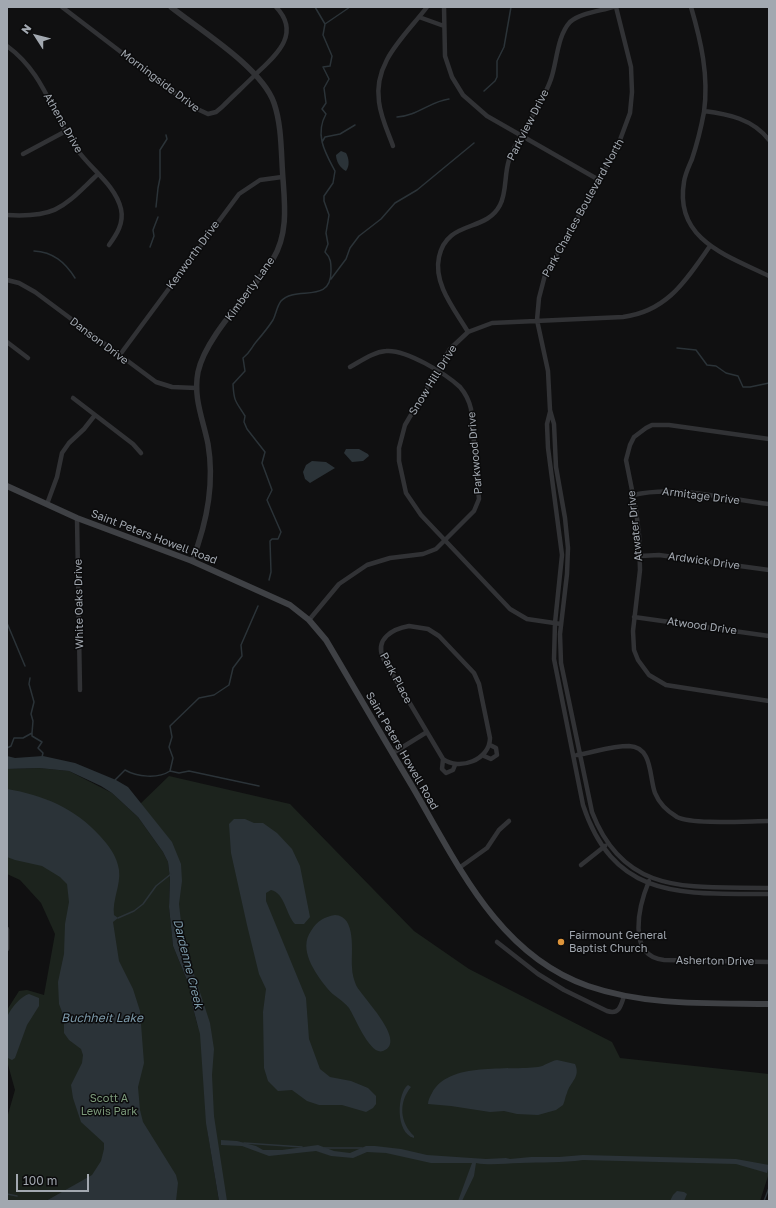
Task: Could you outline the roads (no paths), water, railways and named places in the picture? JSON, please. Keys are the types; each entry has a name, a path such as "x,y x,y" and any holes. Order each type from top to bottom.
{"main road":[{"name":"Saint Peters Howell Road","path":"7,486 77,518 192,561 290,605 309,620 326,640 459,868 492,917 523,949 549,968 583,984 624,996 680,1002 769,1004"}],"street":[{"name":"Morningside Drive","path":"62,7 193,107 204,113 216,112 280,50 285,40 286,25 282,14 276,7"},
{"name":"Kimberly Lane","path":"170,7 256,74 271,96 276,112 285,218 277,251 209,346 198,370 196,388 198,408 209,452 210,492 205,524 192,561"},
{"path":"393,146 380,112 378,92 379,81 391,52 427,7"},
{"path":"444,7 444,42 448,67 463,95 478,110 599,180"},
{"name":"Parkview Drive","path":"468,332 439,279 439,256 444,244 455,232 488,219 497,210 502,199 509,159 551,80 562,36 569,24 579,17 614,7"},
{"name":"Park Charles Boulevard North","path":"614,7 631,68 632,103 620,142 546,276 539,298 537,320 548,371 550,410 554,424 557,480 566,533 567,574 561,624 560,649 562,673 592,812 608,844 625,861 651,878 667,883 688,886 769,888"},
{"path":"691,7 703,58 705,91 704,111 698,140 684,181 683,201 692,228 710,246 769,276"},
{"path":"419,17 444,26"},
{"name":"Athens Drive","path":"7,46 23,58 31,68 77,150 115,195 122,212 119,230 109,245"},
{"path":"704,111 739,118 758,129 769,140"},
{"path":"23,154 66,131"},
{"path":"7,215 53,212 64,206 98,174"},
{"name":"Kenworth Drive","path":"119,356 239,194 260,180 282,177"},
{"name":"Snow Hill Drive","path":"561,624 528,619 510,609 413,505 406,493 400,472 399,461 399,448 406,425 450,349 468,332 492,323 623,317 650,309 676,292 710,246"},
{"name":"Danson Drive","path":"7,280 19,283 35,292 119,356 156,382 172,387 196,388"},
{"path":"7,342 28,358"},
{"name":"Parkwood Drive","path":"309,620 339,584 357,571 390,558 431,552 445,541 474,511 479,499 469,401 457,385 436,371 410,357 392,351 372,354 350,367"},
{"path":"73,398 133,444 141,453"},
{"name":"Park Charles Boulevard North","path":"550,410 547,424 548,448 560,534 561,570 555,623 554,644 556,673 587,816 596,837 622,867 648,883 665,889 686,893 769,894"},
{"path":"47,504 57,477 62,453 69,443 84,429 95,415"},
{"name":"Atwater Drive","path":"769,439 660,424 646,428 634,437 627,452 626,460 633,495 640,556 632,631 634,650 643,668 657,681 675,688 769,701"},
{"name":"Armitage Drive","path":"633,495 651,491 671,491 769,504"},
{"name":"White Oaks Drive","path":"77,518 80,690"},
{"path":"560,534 566,533"},
{"name":"Ardwick Drive","path":"640,556 659,555 769,570"},
{"name":"Atwood Drive","path":"634,617 769,636"},
{"name":"Park Place","path":"409,626 428,629 439,636 474,673 479,684 490,745 496,748 497,755 491,759 484,756 455,765 453,770 446,774 442,769 443,759 427,732 381,653 381,644 387,636 396,629 409,626"},
{"path":"393,753 427,732"},
{"path":"484,756 490,745"},
{"path":"573,756 622,746 636,748 648,761 655,792 661,804 672,814 684,819 769,822"},
{"path":"443,759 450,764 455,765"},
{"path":"459,868 487,848 499,830 509,821"},
{"path":"581,865 608,844"},
{"name":"Asherton Drive","path":"651,878 641,906 640,936 642,949 650,956 664,960 769,962"},
{"path":"7,929 7,949"},
{"path":"497,942 538,974 564,990 607,1011 612,1013 618,1011 624,996"}],"water":[{"path":"341,151 346,153 348,157 349,164 346,171 340,166 337,160 336,155"},
{"path":"346,449 359,449 369,456 363,461 352,462 344,453"},
{"path":"312,461 326,462 335,468 310,483 305,479 303,472 306,465"},
{"name":"Dardenne Creek","path":"7,756 15,758 43,756 75,763 116,780 128,787 172,842 181,864 182,881 179,904 183,940 210,1023 214,1049 212,1075 214,1116 227,1201 219,1201 206,1123 200,1034 189,985 173,946 169,907 170,879 168,862 163,852 138,817 112,793 101,786 69,771 39,768 7,769"},
{"name":"Buchheit Lake","path":"7,789 46,799 69,810 90,826 100,836 109,847 116,860 119,876 114,904 114,915 118,918 113,922 119,961 133,989 140,1011 144,1063 138,1087 140,1110 143,1122 176,1175 178,1183 176,1201 46,1201 92,1175 101,1161 104,1143 81,1122 73,1098 71,1085 82,1063 83,1055 81,1049 69,1040 64,1033 64,1017 59,1004 58,982 64,954 65,924 69,902 67,884 60,877 42,866 7,857"},
{"path":"234,819 245,819 254,823 263,823 277,833 292,849 300,866 310,917 304,924 295,924 276,892 271,890 266,893 266,901 306,998 309,1039 320,1069 330,1077 351,1081 368,1088 376,1096 376,1104 373,1108 366,1112 342,1105 319,1105 307,1101 292,1090 278,1091 268,1081 264,1068 263,1012 266,989 259,974 231,853 229,824"},
{"path":"335,915 342,917 350,928 352,945 352,972 356,985 381,1018 387,1029 390,1038 389,1046 383,1051 378,1051 373,1048 368,1042 349,1008 327,988 313,968 307,953 307,938 311,931 321,920"},
{"path":"29,994 39,998 39,1006 27,1025 15,1058 12,1060 8,1058 7,1053 7,1018 10,1011 22,997"},
{"path":"557,1060 575,1064 577,1072 568,1089 563,1105 556,1110 538,1115 517,1114 504,1111 490,1112 428,1104 432,1093 440,1083 452,1076 480,1070 538,1067"},
{"path":"408,1085 411,1087 404,1100 402,1113 403,1119 414,1138 408,1135 404,1129 400,1113 400,1104 404,1089"},
{"path":"221,1140 237,1141 256,1146 263,1150 282,1150 318,1145 334,1151 350,1153 366,1146 375,1146 401,1149 427,1155 486,1159 583,1155 736,1159 769,1165 767,1173 736,1164 583,1160 493,1164 476,1163 474,1176 462,1201 458,1201 472,1163 431,1163 386,1153 367,1152 353,1158 331,1156 316,1151 269,1156 242,1146 221,1145"},
{"path":"677,1191 687,1194 684,1201 670,1201 673,1195"}],"waterway":[{"path":"269,580 271,572 270,541 272,539 278,539 281,532 267,500 272,490 262,463 265,452 247,429 244,422 245,416 235,399 233,384 245,371 243,358 271,323 281,301 295,294 319,291 325,288 329,281 331,263 325,252 328,244 326,233 329,215 324,201 324,196 333,183 335,171 325,151 321,137 321,129 326,114 322,109 326,103 324,88 329,79 323,67 330,66 332,56 323,35 325,24 315,7"},
{"path":"325,24 350,7"},
{"path":"484,91 495,81 497,77 497,61 504,47 511,7"},
{"path":"397,117 411,114 442,100 449,99"},
{"path":"322,142 325,137 340,134 355,125"},
{"path":"156,207 160,178 160,150 167,139 166,135"},
{"path":"331,279 346,259 350,248 359,236 381,219 395,203 417,190 474,143"},
{"path":"150,247 154,236 153,230 158,217"},
{"path":"34,251 47,253 58,259 67,267 75,278"},
{"path":"677,348 696,350 707,365 716,366 726,373 738,376 743,387 769,383"},
{"path":"115,780 125,770 141,776 160,775 170,771 173,758 169,747 172,737 170,726 199,698 214,695 229,685 233,668 242,656 241,645 258,606"},
{"path":"7,623 25,666"},
{"path":"7,748 11,746 14,738 23,738 32,733 33,721 31,714 34,702 29,684 30,678"},
{"path":"32,733 32,736 42,742 38,748 43,753 42,757"},
{"path":"170,771 179,773 189,771 259,786"},
{"path":"118,918 134,911 143,904 156,886 171,874"},
{"path":"244,1143 302,1147"},
{"path":"324,1148 362,1148"},
{"path":"764,1201 769,1188"},
{"path":"7,1194 17,1196"}],"place":[{"name":"Fairmount General Baptist Church","path":"561,942"}],"park label":[{"name":"Scott A Lewis Park","path":"109,1105"}]}
